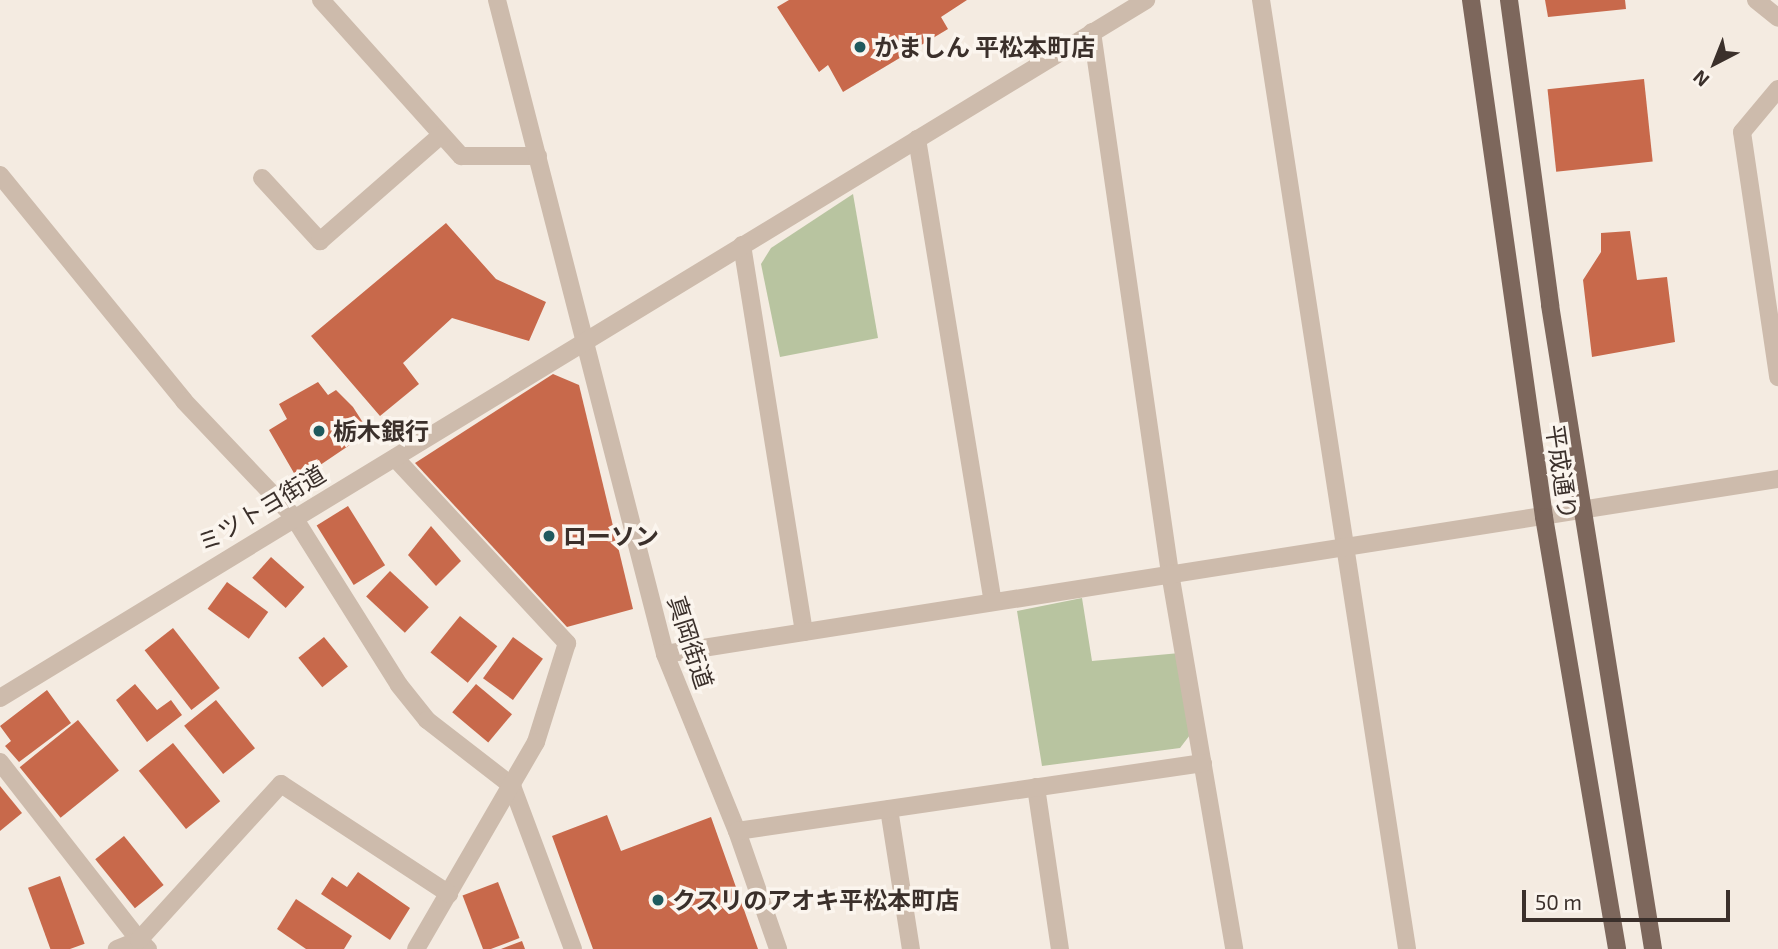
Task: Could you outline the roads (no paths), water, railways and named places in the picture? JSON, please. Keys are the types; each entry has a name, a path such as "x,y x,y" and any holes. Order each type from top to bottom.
{"main road":[{"name":"平成通り","path":"1471,0 1544,517 1617,949"},
{"name":"平成通り","path":"1509,0 1529,166 1653,949"}],"street":[{"path":"321,0 461,156 538,156"},
{"name":"真岡街道","path":"497,0 665,654 737,831 778,949"},
{"name":"ミツトヨ街道","path":"0,698 293,516 394,458 1146,0"},
{"path":"1261,0 1407,949"},
{"path":"1756,0 1778,18"},
{"path":"1092,32 1170,573 1234,949"},
{"path":"1778,89 1742,132 1772,304 1778,377"},
{"path":"262,178 320,241 441,135"},
{"path":"917,139 993,601"},
{"path":"0,174 184,401 293,516 398,685 427,720 512,786 573,949"},
{"path":"742,245 804,632"},
{"path":"394,458 567,642 536,742 416,949"},
{"path":"665,654 1344,545 1544,517 1778,479"},
{"path":"0,762 144,945"},
{"path":"737,831 1203,763"},
{"path":"117,949 144,945 281,784 449,894"},
{"path":"1036,787 1060,949"},
{"path":"889,809 911,949"}],"place":[{"name":"かましん 平松本町店","path":"860,47"},
{"name":"栃木銀行","path":"319,431"},
{"name":"ローソン","path":"549,536"},
{"name":"クスリのアオキ平松本町店","path":"658,900"}]}
